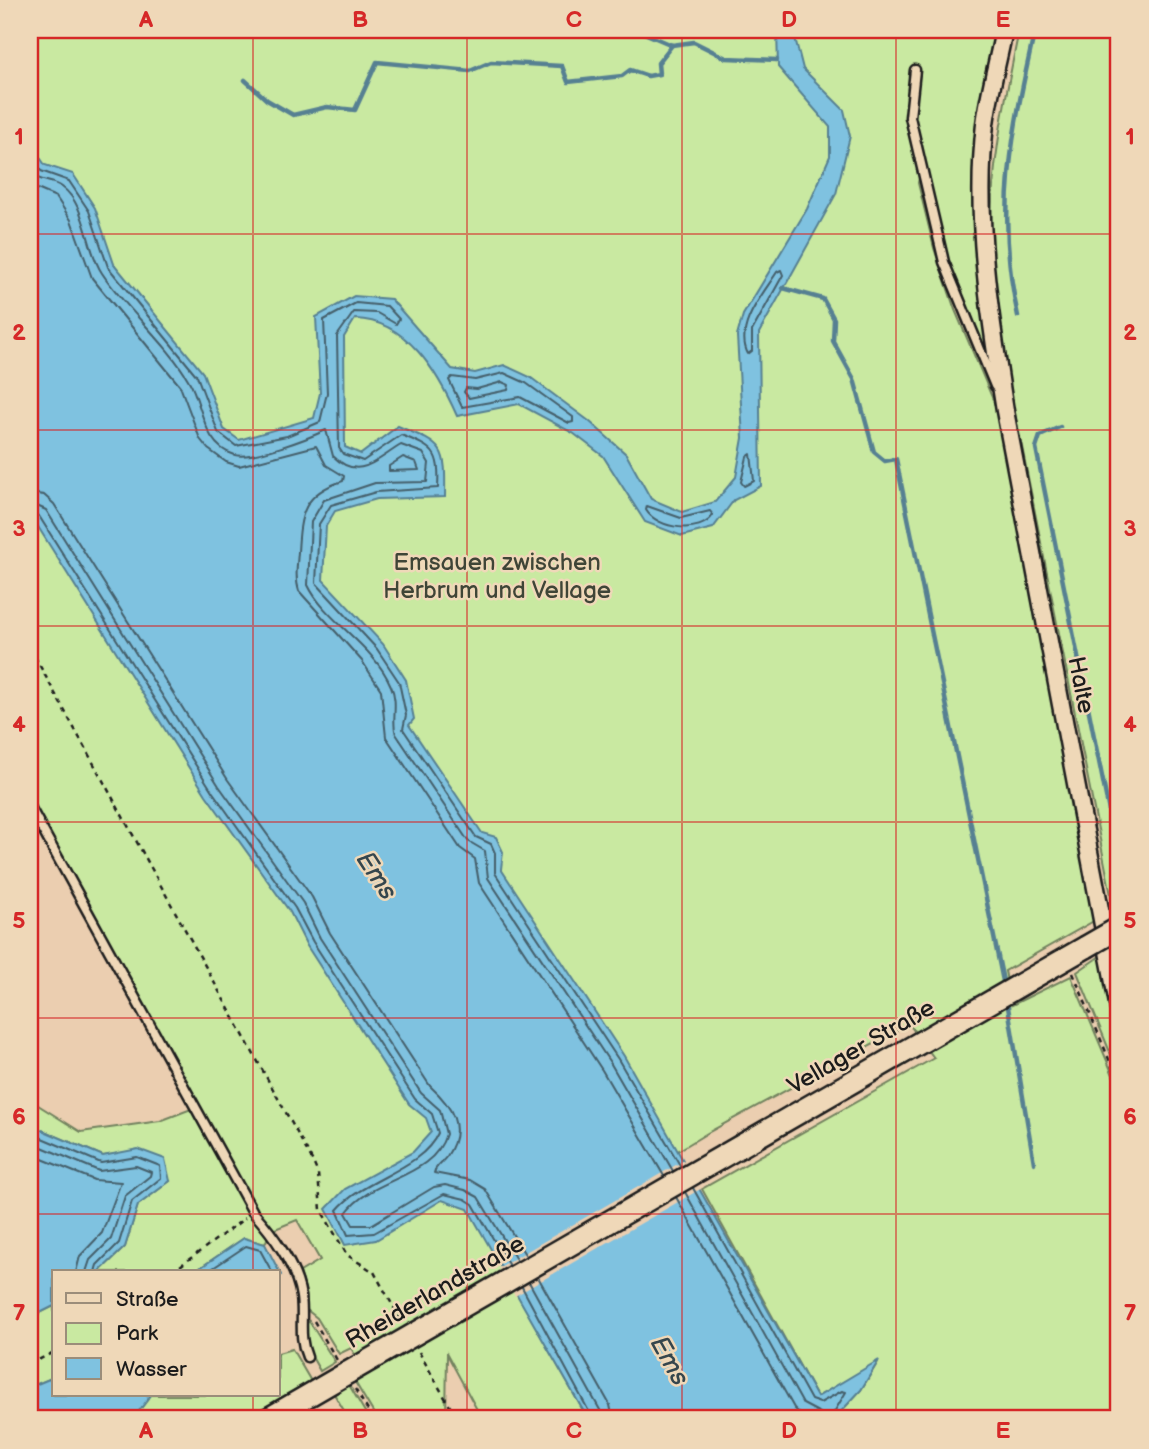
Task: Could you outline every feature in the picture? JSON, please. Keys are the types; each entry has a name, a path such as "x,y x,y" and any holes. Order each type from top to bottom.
{"main road":[{"name":"Vellager Straße","path":"628,1211 1119,929"},
{"name":"Rheiderlandstraße","path":"268,1419 349,1377 628,1211"}],"street":[{"name":"Halte","path":"1004,30 985,123 981,196 991,320 1005,411 1119,1009"}],"lane":[{"path":"915,69 910,117 944,262 1005,411"},
{"path":"30,807 253,1212 270,1231 296,1278 301,1296 302,1344 307,1357"}],"path":[{"path":"30,648 312,1160 318,1174 321,1210 346,1255 374,1272 406,1329"},
{"path":"1072,970 1119,1083"},
{"path":"175,1270 253,1212"},
{"path":"301,1315 315,1321 373,1419"},
{"path":"419,1351 457,1419"},
{"path":"30,1364 52,1353"}],"green space":[{"name":"Emsauen zwischen Herbrum und Vellage","path":"30,30 1001,30 984,114 1000,397 941,246 921,168 918,183 934,248 955,310 1008,435 1099,918 1005,971 1012,1005 1071,976 1119,1089 1119,1419 834,1419 861,1390 878,1362 817,1397 702,1189 934,1058 909,1024 709,1132 498,1260 588,1419 482,1419 447,1354 446,1419 377,1419 355,1382 367,1375 351,1348 339,1354 317,1318 307,1310 307,1296 300,1272 320,1260 297,1220 270,1231 265,1244 244,1238 197,1270 101,1270 125,1247 138,1205 170,1181 138,1150 103,1156 30,1125 30,1100 81,1132 160,1121 194,1108 30,807"},
{"path":"1019,30 1119,30 1119,908 1114,910 996,309 991,231 994,180 1000,130"},
{"path":"1106,952 1119,1029 1119,1074 1077,972"},
{"path":"52,1307 52,1378 30,1387 30,1318"},
{"path":"309,1321 335,1362 320,1371 304,1343 306,1324"},
{"path":"292,1349 312,1383 248,1419 133,1419 150,1396 280,1396 280,1352"},
{"path":"348,1383 369,1419 349,1419 333,1392"}],"water":[{"name":"Ems","path":"777,30 793,30 803,69 844,110 850,136 836,194 759,333 761,486 734,500 713,528 682,536 645,522 603,456 573,433 519,404 457,416 430,367 405,339 390,329 374,322 355,319 344,337 345,447 361,454 398,426 425,438 440,450 443,457 445,497 377,499 335,511 326,526 323,580 383,644 406,680 414,719 409,725 482,833 496,837 503,852 501,869 624,1056 817,1397 879,1360 861,1390 834,1419 588,1419 468,1209 442,1200 376,1240 345,1245 326,1209 345,1189 413,1152 431,1132 426,1118 409,1104 307,946 290,912 206,795 30,514 30,120 31,144 45,165 73,174 95,208 114,264 203,373 224,429 239,440 314,418 320,393 316,317 354,296 391,299 452,369 475,373 504,365 530,377 589,421 626,454 651,499 682,512 715,502 736,477 743,438 737,336 743,315 807,209 830,156 830,127 778,67"},
{"path":"30,1125 103,1156 138,1149 165,1159 170,1181 138,1205 125,1247 101,1270 52,1270 52,1307 30,1318"},
{"path":"244,1238 265,1244 278,1270 197,1270"},
{"path":"52,1378 52,1396 150,1396 133,1419 30,1419 30,1387"}],"pier":[{"path":"688,1158 704,1187 515,1296 498,1268"}],"waterway":[{"path":"637,30 672,45 694,42 726,58 777,60"},
{"path":"1018,316 1008,242 1009,172 1019,103 1035,30"},
{"path":"245,80 267,100 293,115 327,107 355,110 377,62 470,71 491,62 562,66 568,82 622,76 630,70 648,76 659,74 658,63 672,45"},
{"path":"783,288 823,299 834,319 833,341 854,379 874,452 885,461 896,459 1004,986"},
{"path":"1060,427 1040,436 1036,448 1119,861"},
{"path":"1007,1001 1034,1163"}]}
